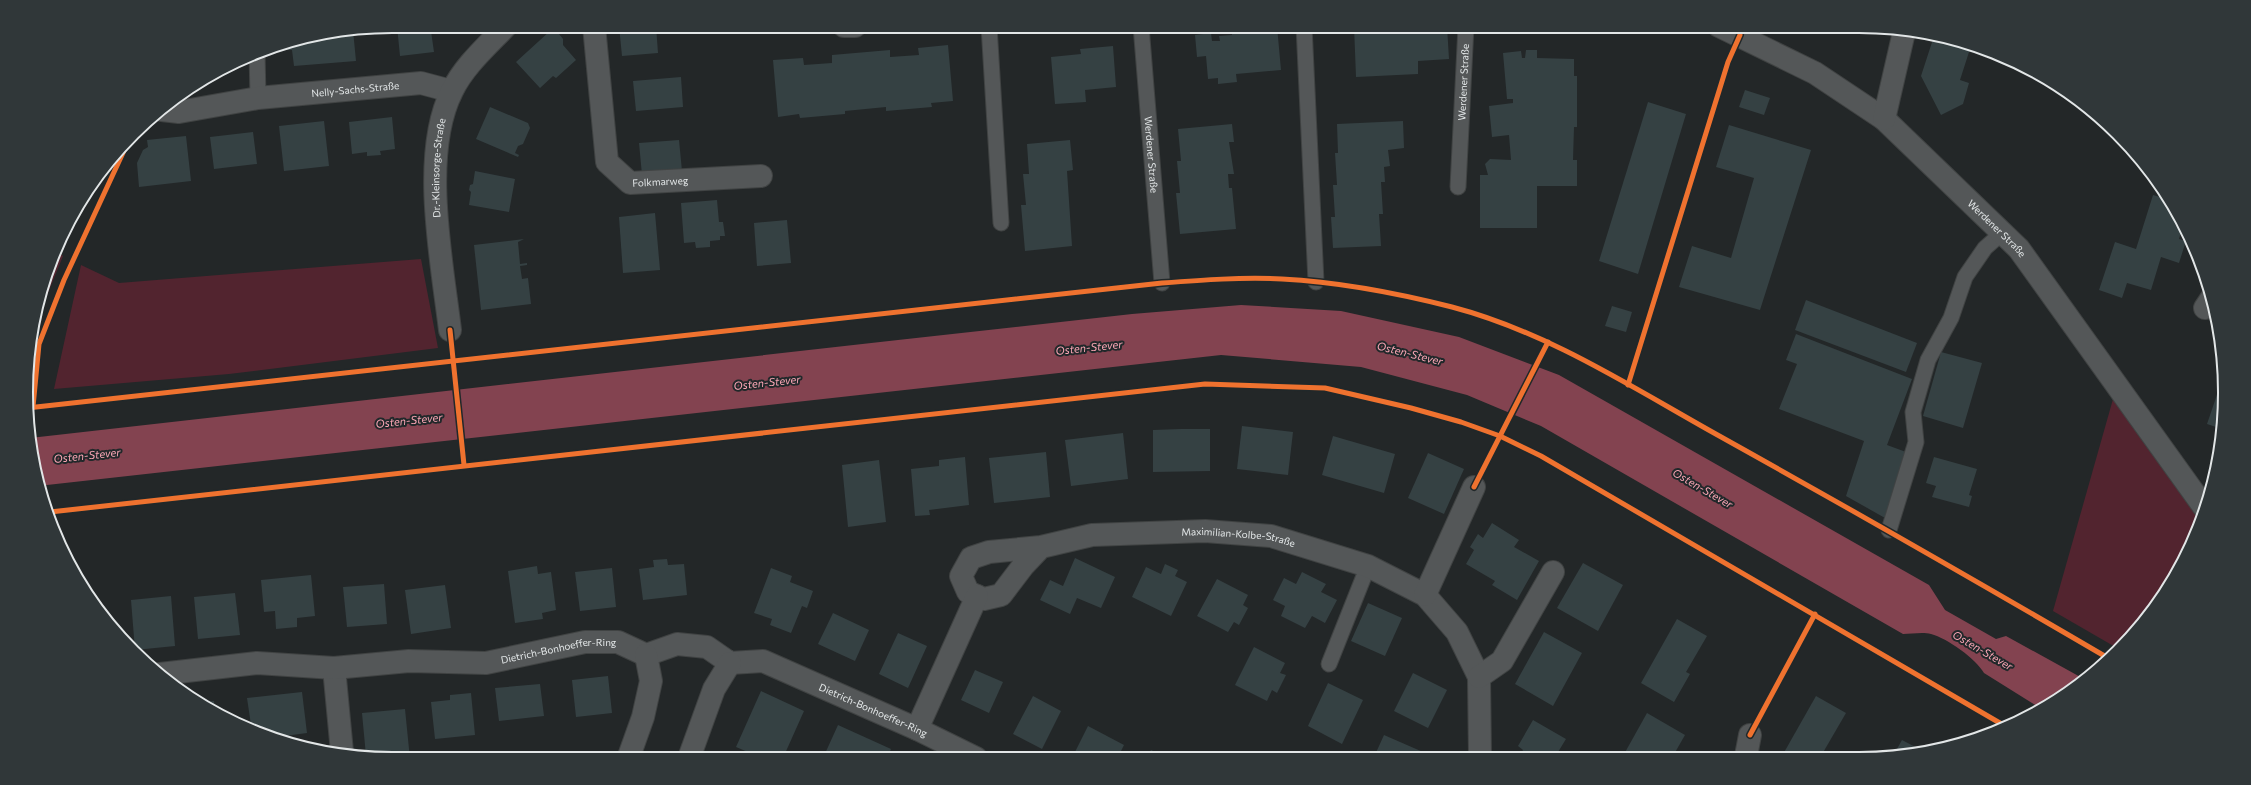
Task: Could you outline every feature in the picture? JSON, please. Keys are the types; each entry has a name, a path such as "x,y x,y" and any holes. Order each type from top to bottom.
{"street":[{"name":"Dr.-Kleinsorge-Straße","path":"450,330 436,211 436,170 439,130 452,91 465,70 499,33"},
{"name":"Folkmarweg","path":"595,33 608,162 630,183 761,176"},
{"name":"Werdener Straße","path":"1733,33 1815,73 1884,119 2019,249 2201,502"},
{"path":"1884,119 1903,36"},
{"name":"Nelly-Sachs-Straße","path":"169,111 179,112 258,98 422,83 452,91"},
{"path":"1425,595 1474,487"},
{"name":"Maximilian-Kolbe-Straße","path":"977,596 968,592 961,576 971,558 989,552 1041,546 1092,535 1205,531 1271,536 1368,566 1425,595 1457,632 1479,677 1480,752"},
{"path":"917,729 977,596 984,600 1001,595 1041,546"},
{"path":"1479,677 1502,661 1553,572"},
{"name":"Dietrich-Bonhoeffer-Ring","path":"168,673 257,663 334,668 409,661 486,663 585,642 618,642 646,655"},
{"path":"630,752 643,717 651,681 646,655 677,644 707,647 730,662 714,690 691,752"},
{"name":"Dietrich-Bonhoeffer-Ring","path":"730,662 763,661 917,729 964,752"},
{"path":"334,668 342,748"},
{"path":"1747,752 1750,735"}],"lane":[{"path":"989,33 1001,223"},
{"name":"Werdener Straße","path":"1142,33 1162,282"},
{"path":"1304,33 1316,282"},
{"name":"Werdener Straße","path":"1458,187 1466,33"},
{"path":"257,59 258,98"},
{"path":"1889,530 1916,442 1913,412 1928,360 1951,318 1965,277 1985,248 2002,233"},
{"path":"1329,664 1368,566"}],"shaded area":[{"path":"60,254 63,256 45,301"},
{"path":"421,259 438,348 229,374 54,389 81,265 119,283"},
{"path":"2117,385 2201,501 2191,530 2170,572 2144,611 2114,646 2053,611"}],"water":[{"name":"Osten-Stever","path":"1241,305 1341,311 1459,337 1559,375 1929,585 1945,610 1996,639 2006,636 2079,676 2036,705 1984,673 1975,662 1953,644 1938,636 1928,633 1903,634 1541,426 1467,395 1361,367 1221,355 45,485 36,439 36,437 1132,314"}],"building":[{"path":"398,33 431,33 434,52 400,56"},
{"path":"548,33 559,34 563,39 563,45 576,60 556,78 553,76 540,88 516,62"},
{"path":"620,33 657,33 658,53 622,56"},
{"path":"1211,33 1212,41 1220,41 1219,36 1232,35 1232,33 1278,33 1281,70 1236,74 1237,82 1218,84 1218,78 1208,79 1206,56 1197,57 1195,35"},
{"path":"1354,33 1447,33 1449,59 1418,61 1418,74 1356,77"},
{"path":"354,35 356,61 294,66 292,50 286,50 299,45 322,40"},
{"path":"1932,41 1970,51 1960,80 1969,83 1963,104 1941,115 1921,76"},
{"path":"948,45 953,101 931,103 932,107 886,111 886,107 845,111 845,114 800,118 799,114 778,117 773,60 803,58 804,65 832,63 832,55 890,50 890,57 919,55 918,48"},
{"path":"1113,46 1116,87 1085,90 1086,102 1055,104 1051,57 1081,54 1080,49"},
{"path":"1526,50 1537,50 1537,58 1574,59 1574,76 1577,76 1577,127 1574,127 1573,160 1577,160 1577,186 1537,186 1537,228 1480,228 1480,175 1488,175 1485,164 1490,159 1511,160 1509,135 1492,137 1489,106 1513,103 1513,99 1507,99 1503,53 1521,51 1522,58 1525,58"},
{"path":"681,77 683,107 636,111 633,81"},
{"path":"1745,90 1770,98 1764,115 1739,107"},
{"path":"1648,102 1686,114 1638,274 1599,261"},
{"path":"490,107 528,123 530,128 523,144 518,146 515,153 519,155 518,157 476,139"},
{"path":"392,117 395,149 380,151 381,155 367,156 367,152 352,154 349,122"},
{"path":"324,121 329,166 284,171 279,126"},
{"path":"1403,121 1404,148 1388,150 1390,166 1384,167 1385,182 1381,182 1383,214 1379,214 1381,246 1333,248 1331,217 1335,217 1333,185 1337,185 1335,153 1338,153 1337,124"},
{"path":"1232,124 1234,142 1229,142 1234,174 1228,174 1229,188 1232,188 1236,229 1180,234 1176,193 1180,193 1177,161 1181,161 1178,129"},
{"path":"1729,125 1811,150 1760,310 1679,287 1692,246 1731,258 1754,178 1716,167"},
{"path":"253,132 257,164 214,169 210,137"},
{"path":"186,136 191,181 139,187 137,163 143,150 148,147 147,140"},
{"path":"679,140 682,171 642,175 639,143"},
{"path":"1070,140 1073,170 1067,171 1072,246 1025,251 1021,205 1026,205 1023,174 1029,174 1027,144"},
{"path":"475,171 515,179 509,212 469,205 471,192 469,190 470,185 473,184"},
{"path":"2153,195 2160,197 2181,233 2179,239 2184,241 2185,243 2179,263 2161,257 2151,290 2127,283 2122,298 2099,290 2115,242 2136,249"},
{"path":"717,200 719,222 723,222 725,236 720,236 720,240 710,241 710,247 696,248 695,242 684,243 681,203"},
{"path":"655,213 660,270 623,273 619,217"},
{"path":"787,220 791,263 757,266 754,223"},
{"path":"524,239 518,242 520,264 527,263 527,265 520,266 522,279 528,278 531,304 481,310 474,245"},
{"path":"1806,300 1917,343 1906,372 1795,330"},
{"path":"1612,306 1632,312 1626,332 1605,326"},
{"path":"1796,334 1912,379 1887,445 1906,452 1885,518 1846,496 1864,441 1779,409 1797,364 1786,360"},
{"path":"1941,352 1982,363 1963,428 1923,416"},
{"path":"2218,392 2216,427 2207,424"},
{"path":"1242,426 1293,432 1288,475 1237,469"},
{"path":"1210,429 1210,471 1153,472 1153,430"},
{"path":"1123,433 1128,479 1071,486 1065,440"},
{"path":"1333,436 1395,454 1384,493 1322,475"},
{"path":"1046,452 1050,497 994,503 989,458"},
{"path":"1428,453 1464,469 1444,514 1408,498"},
{"path":"965,457 969,505 929,510 930,515 915,516 911,469 939,466 939,460"},
{"path":"1934,457 1977,469 1969,495 1972,496 1969,507 1932,497 1936,486 1926,483"},
{"path":"879,460 886,522 848,527 842,465"},
{"path":"1492,523 1519,540 1514,547 1539,561 1517,600 1492,585 1495,581 1466,564 1474,550 1470,547 1478,534 1483,538"},
{"path":"1075,558 1115,577 1101,608 1077,598 1070,614 1040,600 1050,580 1063,586"},
{"path":"667,559 668,565 684,564 687,595 643,600 639,569 654,567 653,560"},
{"path":"1583,563 1623,585 1598,631 1557,608"},
{"path":"1165,564 1178,570 1175,576 1187,582 1171,616 1132,597 1146,567 1161,574"},
{"path":"537,566 538,574 551,572 556,610 542,613 543,619 515,623 508,571"},
{"path":"612,568 616,607 580,611 575,572"},
{"path":"771,568 792,576 790,582 813,591 807,608 802,606 791,633 770,625 772,619 754,613"},
{"path":"1302,572 1326,584 1321,592 1337,600 1325,623 1312,616 1305,628 1281,616 1285,606 1273,600 1284,578 1296,584"},
{"path":"311,575 315,616 297,618 297,627 276,629 275,611 264,612 261,580"},
{"path":"1217,579 1248,595 1243,605 1248,608 1239,625 1234,622 1228,632 1197,616"},
{"path":"384,584 387,624 347,627 343,587"},
{"path":"445,585 451,628 411,634 405,590"},
{"path":"235,593 240,635 198,639 194,597"},
{"path":"171,596 175,646 141,649 138,647 134,643 131,600"},
{"path":"1368,603 1402,618 1385,656 1351,641"},
{"path":"833,613 869,630 855,661 818,644"},
{"path":"1677,619 1707,636 1686,672 1690,674 1674,702 1641,683"},
{"path":"1544,632 1582,653 1553,706 1515,684"},
{"path":"898,633 927,646 908,688 879,674"},
{"path":"1254,647 1285,663 1280,673 1286,675 1277,693 1272,690 1267,701 1235,685"},
{"path":"975,670 1003,682 989,713 961,700"},
{"path":"1413,673 1447,690 1428,728 1394,711"},
{"path":"608,676 612,713 576,717 572,680"},
{"path":"1328,683 1363,700 1342,744 1308,726"},
{"path":"540,684 544,716 499,721 495,688"},
{"path":"761,691 804,711 786,752 748,752 736,747"},
{"path":"302,692 307,733 286,736 251,723 247,698"},
{"path":"471,693 475,735 435,739 431,702 450,700 450,695"},
{"path":"1033,696 1061,711 1042,749 1013,734"},
{"path":"1816,696 1846,713 1823,752 1784,752"},
{"path":"405,709 409,752 366,751 362,713"},
{"path":"1647,713 1685,735 1675,752 1625,752"},
{"path":"1533,720 1566,739 1558,752 1522,752 1523,750 1518,746"},
{"path":"838,725 891,749 890,752 826,752"},
{"path":"1088,726 1124,745 1120,752 1075,752"},
{"path":"1384,735 1423,752 1376,752"},
{"path":"1902,740 1916,747 1905,749 1897,750"}],"cycle path":[{"path":"1628,385 1728,62 1740,35"},
{"path":"33,402 39,344 64,280 122,155"},
{"path":"34,407 1162,283 1252,278 1303,280 1346,285 1410,297 1452,307 1487,318 1554,345 1619,379 2104,656"},
{"path":"450,330 464,465"},
{"path":"1474,487 1548,342"},
{"path":"53,512 1205,384 1325,388 1411,408 1461,422 1500,436 1541,456 2000,723"},
{"path":"1750,735 1815,614"}]}
